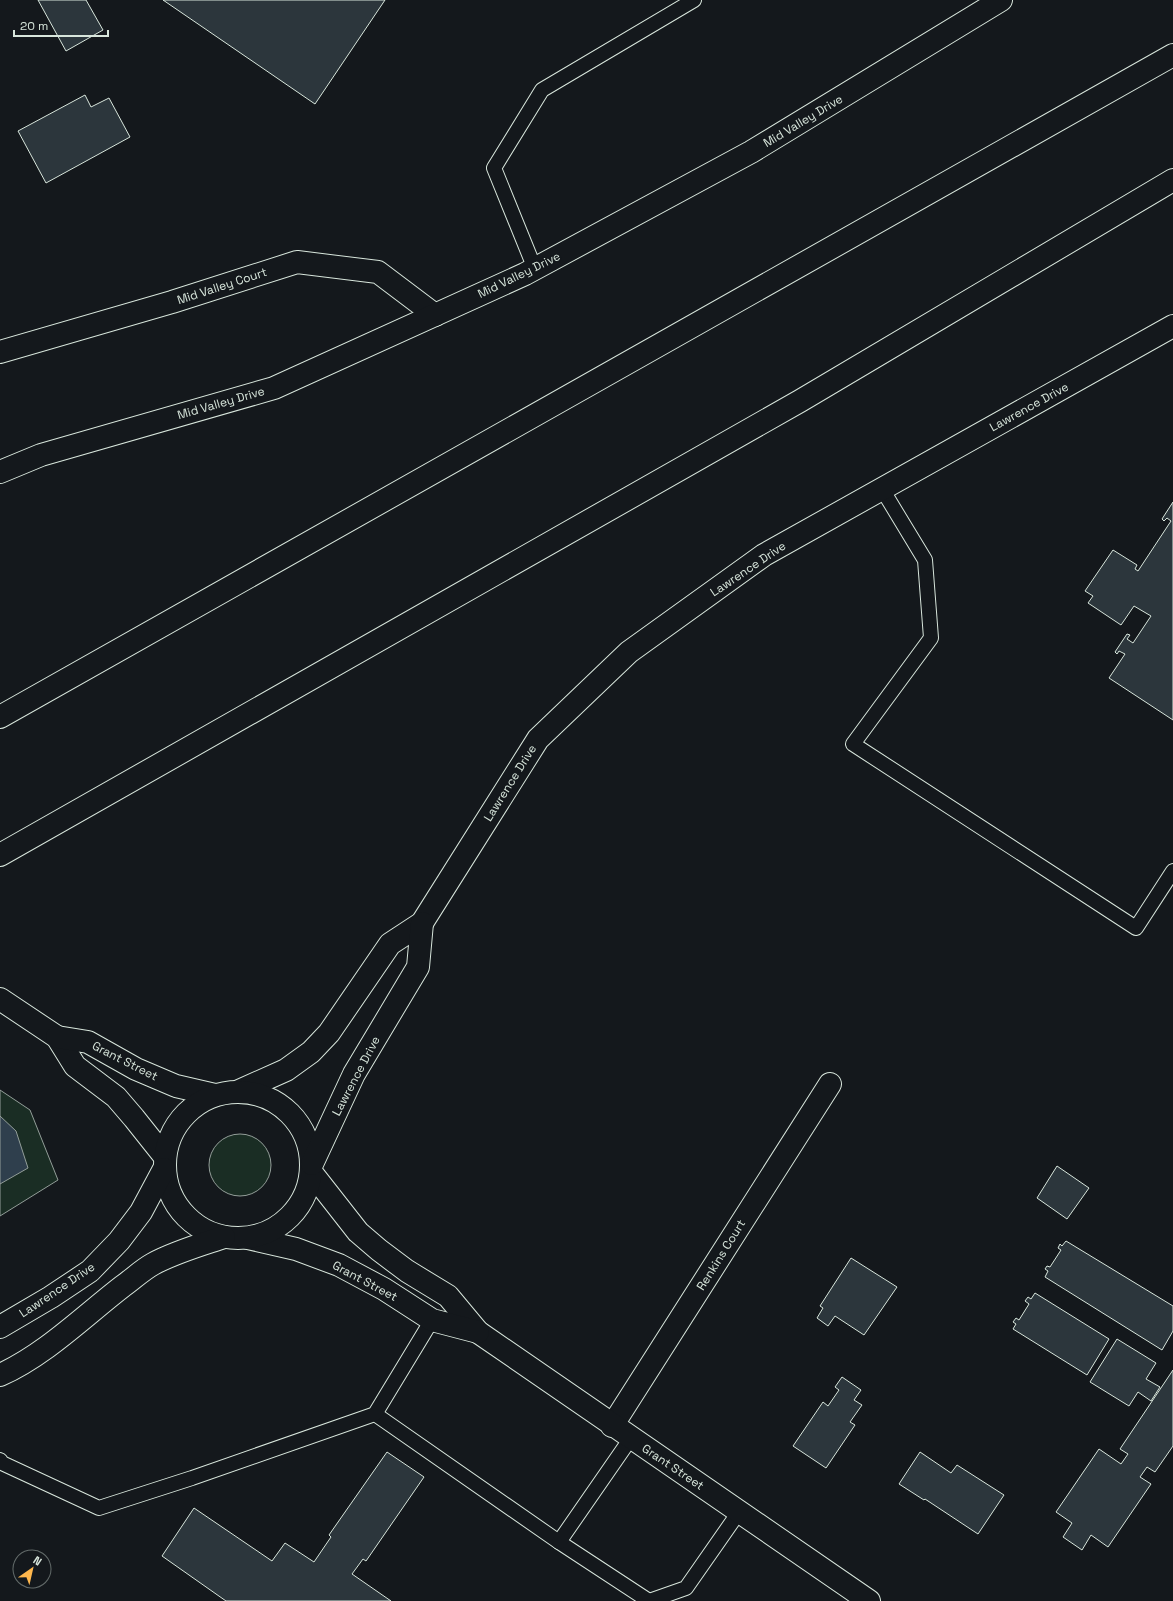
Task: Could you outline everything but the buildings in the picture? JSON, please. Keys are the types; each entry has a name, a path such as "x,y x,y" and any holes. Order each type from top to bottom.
{"main road":[{"name":"Mid Valley Drive","path":"0,472 41,455 274,388 535,269 751,152 1001,0"},
{"path":"0,718 1173,55"},
{"path":"0,855 800,401 1173,180"},
{"name":"Mid Valley Court","path":"0,352 172,302 297,262 378,272 435,315"},
{"name":"Lawrence Drive","path":"239,1091 286,1070 311,1052 329,1033 390,944 422,923 538,739 629,652 764,555 1173,326"},
{"name":"Lawrence Drive","path":"312,1168 354,1074 418,966 422,923"},
{"name":"Grant Street","path":"0,999 57,1037 75,1066 116,1097 134,1118 165,1163"},
{"name":"Grant Street","path":"57,1037 88,1042 136,1069 176,1086 215,1094"},
{"name":"Renkins Court","path":"612,1426 830,1084"},
{"path":"239,1091 261,1095 281,1106 297,1121 308,1141 312,1168 305,1196 291,1216 272,1230 248,1238 224,1237 202,1228 183,1213 170,1192 165,1163 170,1137 181,1118 196,1104 215,1094 239,1091"},
{"name":"Lawrence Drive","path":"0,1327 51,1297 90,1271 119,1241 141,1212 165,1163"},
{"name":"Grant Street","path":"312,1168 358,1232 390,1258 448,1296 478,1332 612,1426 869,1601"},
{"path":"0,1375 10,1371 59,1338 103,1301 152,1264 180,1251 224,1237"},
{"name":"Grant Street","path":"248,1238 296,1249 339,1265 384,1289 432,1320 478,1332"}],"lane":[{"path":"535,269 494,168 542,90 694,0"},
{"path":"882,489 925,560 931,638 853,744 1136,928 1173,871"},
{"path":"0,1460 2,1463 99,1508 192,1478 375,1414 432,1320"},
{"path":"375,1414 559,1542 649,1601 686,1588 739,1512"},
{"path":"559,1542 631,1438"}],"green space":[{"path":"0,1090 30,1110 58,1180 0,1216"},
{"path":"240,1134 252,1136 262,1143 269,1153 271,1165 269,1177 262,1187 252,1194 240,1196 228,1194 218,1187 211,1177 209,1165 211,1153 218,1143 228,1136"}],"water":[{"path":"0,1116 16,1131 28,1168 0,1184"}]}
